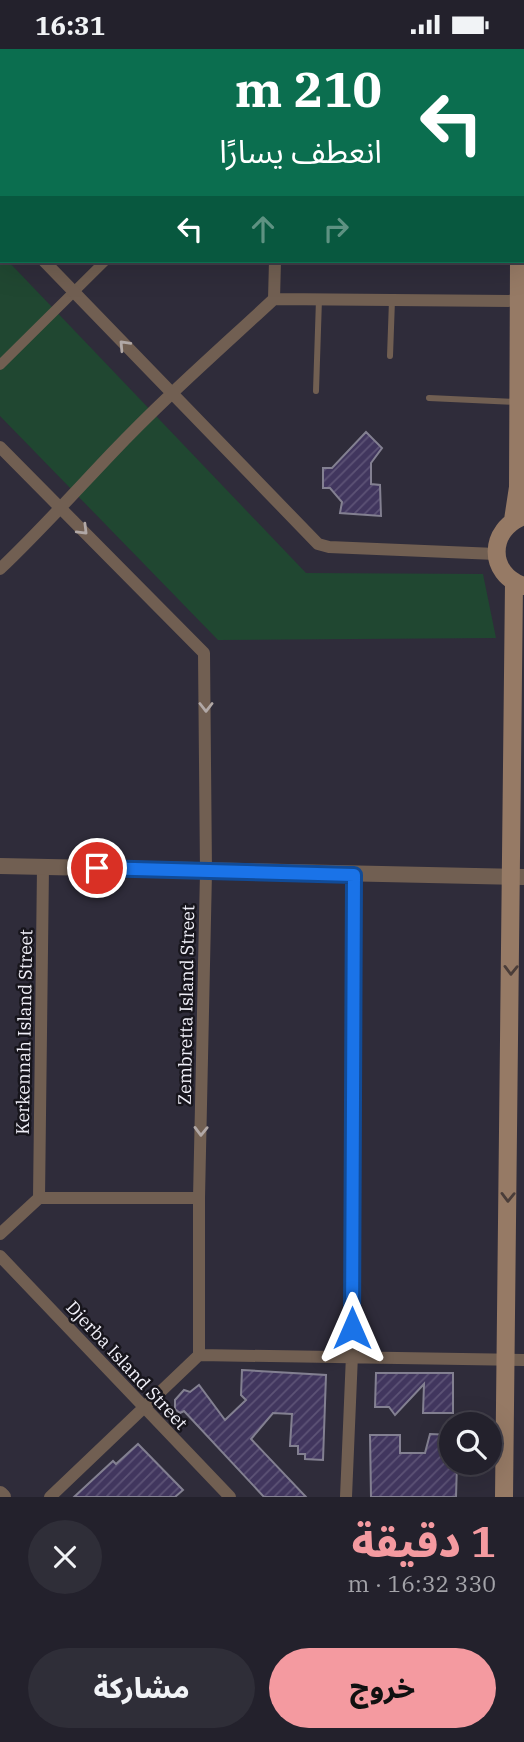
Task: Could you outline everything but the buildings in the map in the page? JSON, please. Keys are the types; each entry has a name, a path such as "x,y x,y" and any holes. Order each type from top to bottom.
{"main road":[{"path":"504,1497 515,1359 519,585 499,568 496,554 499,535 519,518 519,263"}],"street":[{"path":"46,263 318,544 330,547 496,554"},
{"path":"0,365 103,263"},
{"path":"274,299 275,263"},
{"path":"0,569 62,510 111,454 274,299 521,301"},
{"name":"Zembretta Island Street","path":"0,447 204,653 206,872 199,1198 199,1355"},
{"path":"0,866 518,877"},
{"name":"Kerkennah Island Street","path":"39,1198 43,867"},
{"path":"346,1497 352,1355 354,875"},
{"path":"0,1234 39,1198 199,1198"},
{"name":"Djerba Island Street","path":"0,1256 144,1410 230,1497"},
{"path":"50,1497 199,1355 515,1359"}],"lane":[{"path":"316,391 319,299"},
{"path":"390,356 392,300"},
{"path":"429,398 518,402"}],"green space":[{"path":"0,263 10,263 306,573 483,574 496,638 218,640 0,416"}],"route":[{"path":"97,868 354,875 352,1328"}]}
